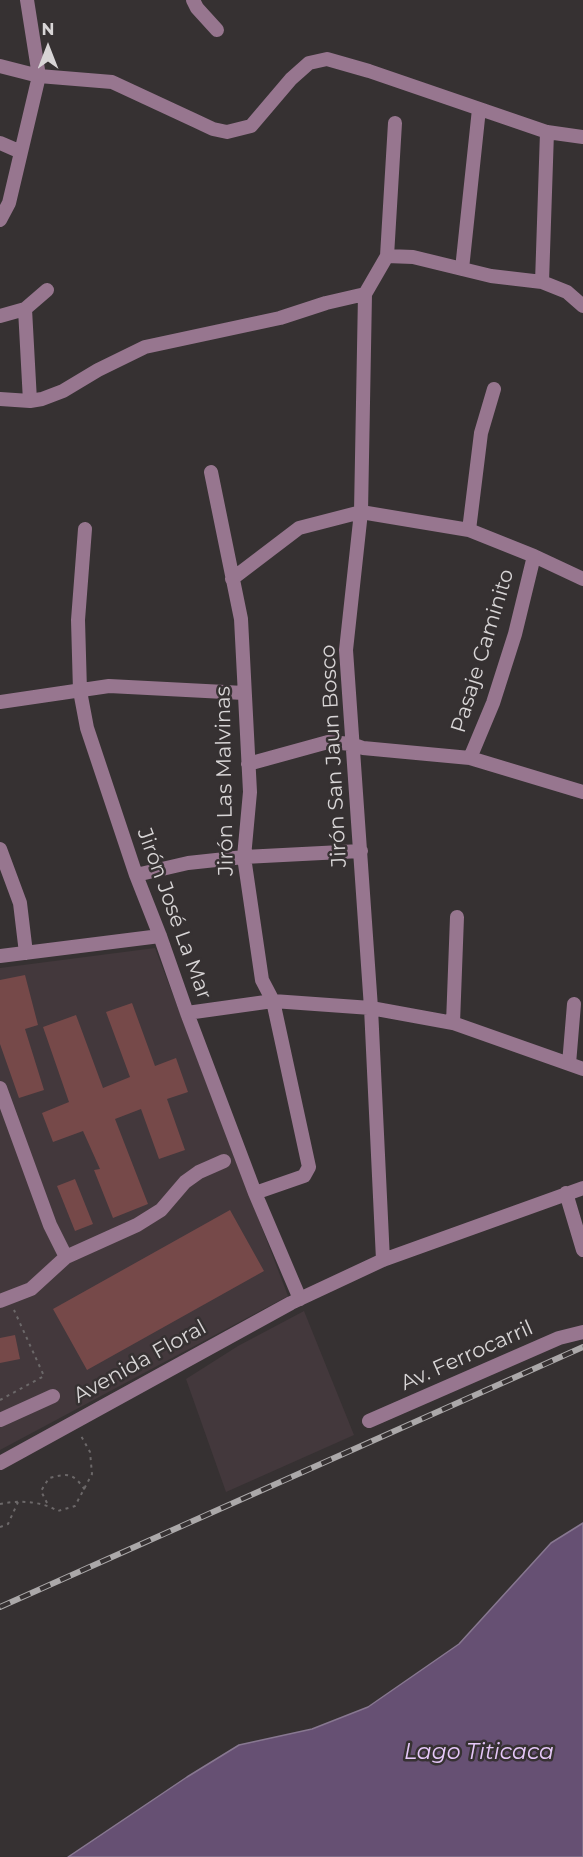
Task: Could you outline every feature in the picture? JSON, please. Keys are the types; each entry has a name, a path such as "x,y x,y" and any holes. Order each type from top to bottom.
{"street":[{"path":"0,220 21,152 39,76 27,0"},
{"path":"194,0 197,8 217,30"},
{"path":"0,66 39,76 112,82 204,125 227,132 251,126 291,79 309,63 327,59 369,71 547,132 583,137"},
{"path":"462,269 479,109"},
{"path":"395,123 387,256 413,256 491,276 542,282 567,292 583,306"},
{"path":"542,282 547,132"},
{"path":"0,143 21,152"},
{"name":"Jirón San Jaun Bosco","path":"383,1260 361,851 346,650 360,512 365,294 387,256"},
{"path":"0,316 25,309 47,290"},
{"path":"0,399 30,401 42,399 63,391 98,370 145,347 280,318 326,303 365,294"},
{"path":"25,309 30,401"},
{"path":"469,530 481,434 494,389"},
{"name":"Jirón Las Malvinas","path":"211,471 241,619 250,792 244,856 262,980 273,1001 309,1167 304,1176 255,1193"},
{"path":"232,579 299,528 360,512 469,530 583,579"},
{"name":"Jirón José La Mar","path":"85,529 78,620 80,691 87,728 136,875 187,1013 255,1193 300,1299"},
{"name":"Pasaje Caminito","path":"470,758 493,703 534,556"},
{"path":"0,702 109,686 244,693"},
{"path":"248,764 328,742 352,744 363,748 470,758 583,792"},
{"path":"0,849 20,903 27,954"},
{"path":"136,875 188,863 244,856 361,851"},
{"path":"453,1023 457,917"},
{"path":"0,956 160,936"},
{"path":"187,1013 273,1001 370,1008 453,1023 583,1069"},
{"path":"569,1064 574,1004"},
{"path":"0,1088 50,1225 66,1257"},
{"path":"4,1299 30,1289 66,1257 137,1225 161,1210 185,1182 224,1161"},
{"name":"Avenida Floral","path":"0,1463 300,1299 383,1260 583,1188"},
{"path":"567,1193 583,1250"},
{"name":"Av. Ferrocarril","path":"369,1421 560,1338 583,1332"},
{"path":"0,1420 53,1396"}],"path":[{"path":"0,1400 44,1376 4,1299"},
{"path":"0,1504 18,1502 47,1504 58,1511 75,1506 92,1474 90,1452 77,1429"},
{"path":"47,1504 41,1491 49,1478 66,1474 77,1479 85,1490"},
{"path":"0,1527 8,1524 18,1502"}],"shaded area":[{"path":"155,948 288,1296 0,1450 0,968"},
{"path":"304,1311 354,1435 226,1492 186,1379 238,1346"}],"water":[{"name":"Lago Titicaca","path":"583,1523 583,1857 68,1857 239,1745 312,1729 368,1707 459,1644 551,1543"}],"building":[{"path":"25,975 38,1025 25,1029 44,1090 19,1098 0,1044 0,980"},
{"path":"132,1003 155,1066 176,1058 188,1092 167,1099 185,1150 159,1159 141,1109 115,1119 148,1204 113,1218 94,1170 100,1169 83,1131 53,1142 42,1113 69,1102 43,1027 76,1015 103,1088 130,1077 106,1012"},
{"path":"75,1179 93,1224 75,1231 57,1186"},
{"path":"230,1210 264,1271 87,1370 53,1309"},
{"path":"15,1335 20,1359 0,1363 0,1338"}],"railway":[{"path":"0,1607 583,1347"}]}
